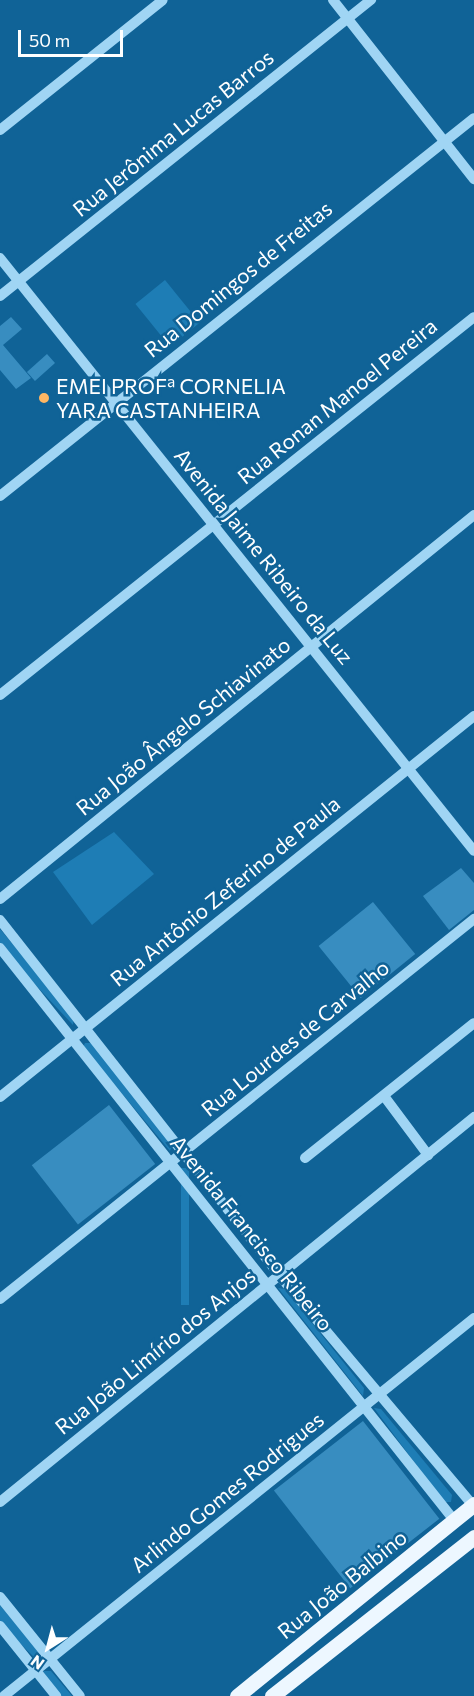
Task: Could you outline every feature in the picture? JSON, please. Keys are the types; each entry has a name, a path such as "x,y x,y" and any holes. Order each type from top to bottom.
{"main road":[{"name":"Rua João Balbino","path":"237,1696 474,1506"},
{"name":"Avenida Francisco Ribeiro","path":"454,1520 473,1540"},
{"name":"Rua João Balbino","path":"272,1696 473,1540"}],"street":[{"path":"0,130 163,0"},
{"path":"333,0 474,179"},
{"name":"Rua Jerônima Lucas Barros","path":"0,296 371,0"},
{"name":"Rua Domingos de Freitas","path":"0,496 442,141 474,118"},
{"name":"Avenida Jaime Ribeiro da Luz","path":"0,258 313,646 474,851"},
{"name":"Rua Ronan Manoel Pereira","path":"0,695 474,317"},
{"name":"Rua João Ângelo Schiavinato","path":"0,900 474,515"},
{"name":"Rua Antônio Zeferino de Paula","path":"0,1097 474,716"},
{"name":"Rua Lourdes de Carvalho","path":"0,1299 474,919"},
{"name":"Avenida Francisco Ribeiro","path":"0,920 279,1275 474,1506"},
{"name":"Avenida Francisco Ribeiro","path":"0,948 169,1165 365,1405 454,1520"},
{"path":"305,1158 474,1023"},
{"path":"384,1096 428,1155"},
{"name":"Rua João Limírio dos Anjos","path":"0,1502 474,1117"},
{"name":"Arlindo Gomes Rodrigues","path":"4,1696 474,1318"},
{"path":"0,1597 80,1696"},
{"path":"0,1626 56,1696"}],"shaded area":[{"path":"165,280 200,323 170,347 135,304"},
{"path":"114,832 154,874 92,925 53,872"},
{"path":"0,929 74,1017 73,1025 0,947"},
{"path":"85,1043 93,1043 172,1146 170,1151 83,1047"},
{"path":"181,1168 189,1168 189,1305 181,1305"},
{"path":"278,1288 285,1289 364,1388 363,1396"},
{"path":"374,1408 381,1409 452,1495 451,1502 444,1502"},
{"path":"0,1605 38,1651 36,1659 0,1624"},
{"path":"43,1671 51,1671 72,1696 57,1696"}],"building":[{"path":"11,317 22,329 3,345 31,378 16,389 0,370 0,326"},
{"path":"47,354 55,363 35,381 27,372"},
{"path":"461,868 474,883 474,910 449,930 423,896"},
{"path":"373,902 415,954 361,998 319,946"},
{"path":"109,1105 155,1164 78,1224 32,1165"},
{"path":"363,1421 439,1519 350,1588 274,1491"}],"place":[{"name":"EMEI PROFª CORNELIA YARA CASTANHEIRA","path":"44,398"}]}
